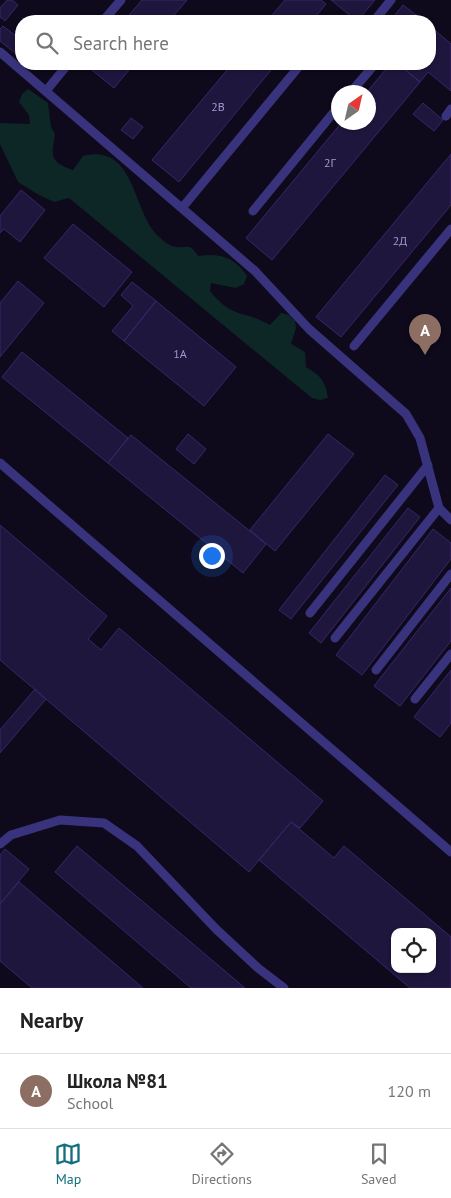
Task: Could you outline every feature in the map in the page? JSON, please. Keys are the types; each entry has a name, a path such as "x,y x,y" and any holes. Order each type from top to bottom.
{"lane":[{"path":"108,15 121,0"},
{"path":"379,15 391,0"},
{"path":"0,52 15,65"},
{"path":"21,70 254,271 309,329 406,414 420,438 439,508 451,520"},
{"path":"46,91 63,70"},
{"path":"182,208 296,70"},
{"path":"357,85 369,70"},
{"path":"252,211 331,115"},
{"path":"354,346 451,230"},
{"path":"0,463 451,852"},
{"path":"310,613 428,465"},
{"path":"335,638 439,508"},
{"path":"376,670 451,574"},
{"path":"415,699 451,654"},
{"path":"0,844 11,835 60,820 104,823 138,846 216,928 258,968 284,988"}],"green space":[{"path":"28,89 48,103 51,127 55,134 53,153 56,161 73,170 83,156 100,155 113,159 123,168 149,224 162,240 172,246 190,247 198,256 220,256 237,264 247,276 244,284 236,288 211,283 210,291 218,300 232,310 270,325 281,313 289,315 295,321 296,328 291,344 305,352 306,367 322,379 328,398 320,400 312,398 69,198 54,202 18,182 0,144 0,123 30,124 29,115 19,102 22,94"}],"building":[{"path":"7,0 12,0 18,5 5,21 0,17 0,8"},
{"path":"142,0 187,0 174,15 129,15"},
{"path":"285,0 321,0 326,4 317,15 272,15"},
{"path":"331,0 375,0 362,15 350,15"},
{"path":"403,5 416,15 395,15"},
{"path":"3,26 15,35 15,53 0,41 0,29"},
{"path":"436,31 451,44 451,91 428,72 420,82 405,70 436,70"},
{"path":"92,70 129,70 114,88"},
{"path":"227,70 271,70 179,182 152,160"},
{"path":"385,70 405,70 420,82 272,260 246,238 335,130 376,130 376,85 373,85"},
{"path":"423,103 443,120 434,131 413,114"},
{"path":"131,118 143,127 133,139 121,130"},
{"path":"451,154 451,205 341,337 316,317"},
{"path":"21,190 45,210 20,242 4,229 0,233 0,216"},
{"path":"73,224 132,272 104,307 44,258"},
{"path":"18,281 44,303 0,357 0,303"},
{"path":"132,282 156,301 124,341 112,331 133,306 121,295"},
{"path":"156,301 236,367 204,406 124,341"},
{"path":"22,352 128,438 108,463 2,377"},
{"path":"188,434 206,449 194,464 176,449"},
{"path":"328,434 354,454 275,551 250,530"},
{"path":"131,435 266,544 243,573 108,463"},
{"path":"385,475 398,485 291,619 279,610"},
{"path":"408,508 420,517 321,643 309,633"},
{"path":"0,525 107,616 88,639 101,650 119,628 323,801 300,828 291,822 249,872 0,660"},
{"path":"433,529 451,543 451,559 362,675 336,655"},
{"path":"451,588 451,641 400,706 374,686"},
{"path":"451,670 451,723 440,737 414,717"},
{"path":"35,689 46,699 0,753 0,730"},
{"path":"291,822 334,858 344,846 451,937 451,988 410,988 392,973 436,973 436,928 391,928 391,972 259,860"},
{"path":"77,846 245,988 191,988 55,872"},
{"path":"5,849 29,869 0,904 0,855"},
{"path":"19,882 143,988 32,988 0,961 0,904"}],"place":[{"name":"Школа №81","path":"425,355"}]}
